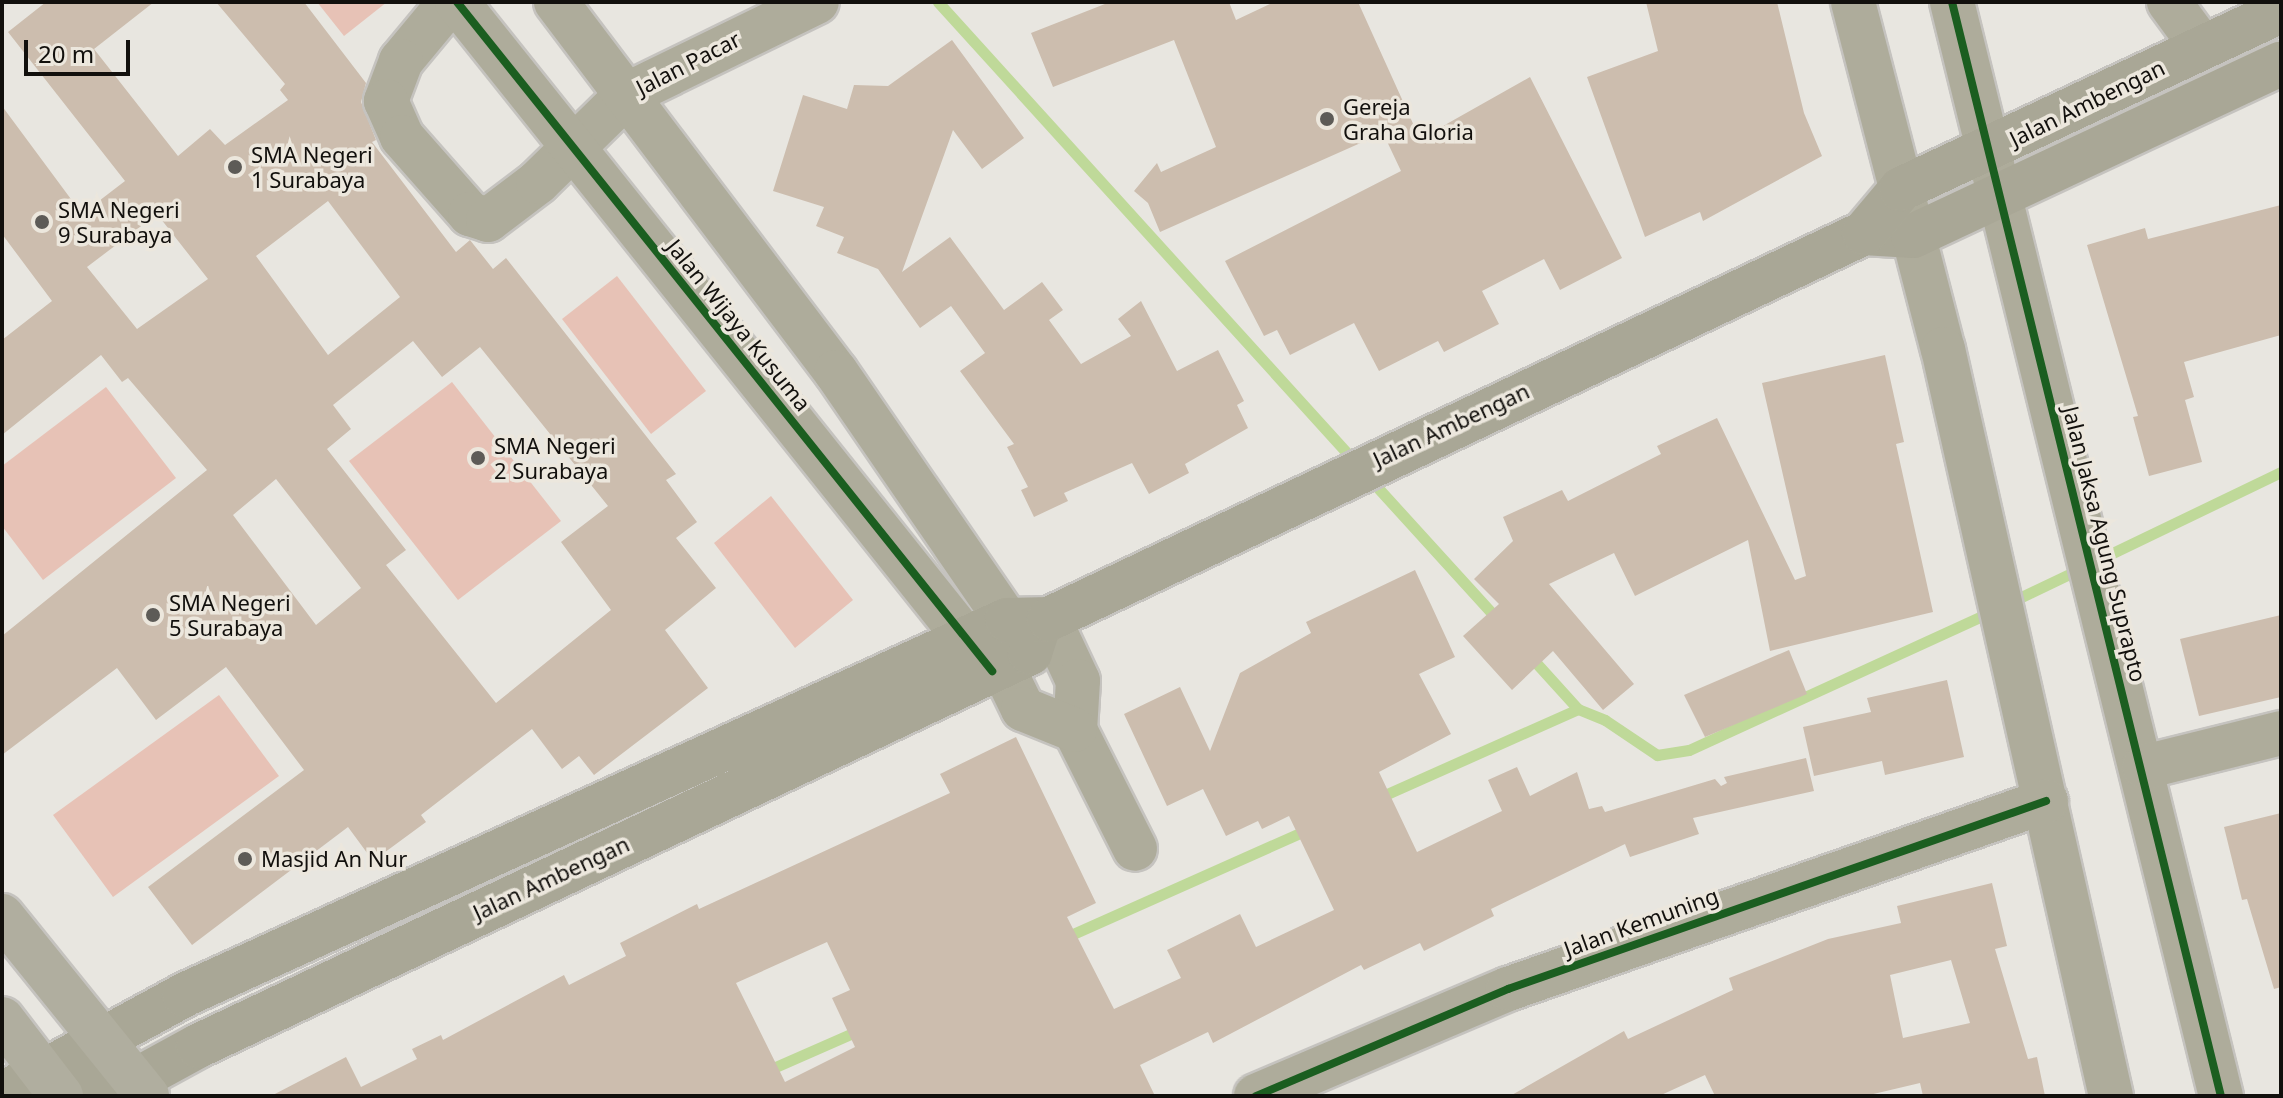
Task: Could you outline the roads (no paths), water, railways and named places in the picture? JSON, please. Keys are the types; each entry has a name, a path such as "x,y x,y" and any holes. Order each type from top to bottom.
{"highway":[{"path":"2,916 141,1089"},
{"path":"2,1019 51,1083"}],"main road":[{"name":"Jalan Ambengan","path":"2,1094 51,1083 88,1088 141,1089 198,1046 1391,453 1864,233 1901,189 1988,151 2281,11"},
{"name":"Jalan Ambengan","path":"1864,233 1913,236 2002,198 2281,64"},
{"name":"Jalan Ambengan","path":"51,1083 101,1039 184,995 1012,641"}],"street":[{"name":"Jalan Pacar","path":"450,2 401,61 386,101 402,137 470,214 488,220 574,147 628,94 817,2"},
{"name":"Jalan Wijaya Kusuma","path":"457,2 574,147 1012,641"},
{"name":"Jalan Wijaya Kusuma","path":"556,2 836,372 1012,641"},
{"path":"1853,2 1999,594 2111,1096"},
{"name":"Jalan Jaksa Agung Suprapto","path":"1952,2 2144,767 2221,1096"},
{"path":"2169,2 2202,47"},
{"path":"1012,641 1023,709 1075,730"},
{"path":"1012,641 1078,681 1075,730 1135,849"},
{"path":"2144,767 2281,733"},
{"name":"Jalan Kemuning","path":"1256,1096 1508,989 2046,801"}],"waterway":[{"path":"938,2 1357,464"},
{"path":"2098,560 2281,472"},
{"path":"1368,477 1499,621"},
{"path":"2011,602 2082,568"},
{"path":"1529,655 1578,709 1605,720 1657,755 1689,750 1992,611"},
{"path":"1378,798 1578,709"},
{"path":"1064,938 1311,828"},
{"path":"764,1072 862,1029"}],"place":[{"name":"Gereja Graha Gloria","path":"1327,119"},
{"name":"SMA Negeri 1 Surabaya","path":"235,167"},
{"name":"SMA Negeri 9 Surabaya","path":"42,222"},
{"name":"SMA Negeri 2 Surabaya","path":"478,458"},
{"name":"SMA Negeri 5 Surabaya","path":"153,615"},
{"name":"Masjid An Nur","path":"245,859"}]}
